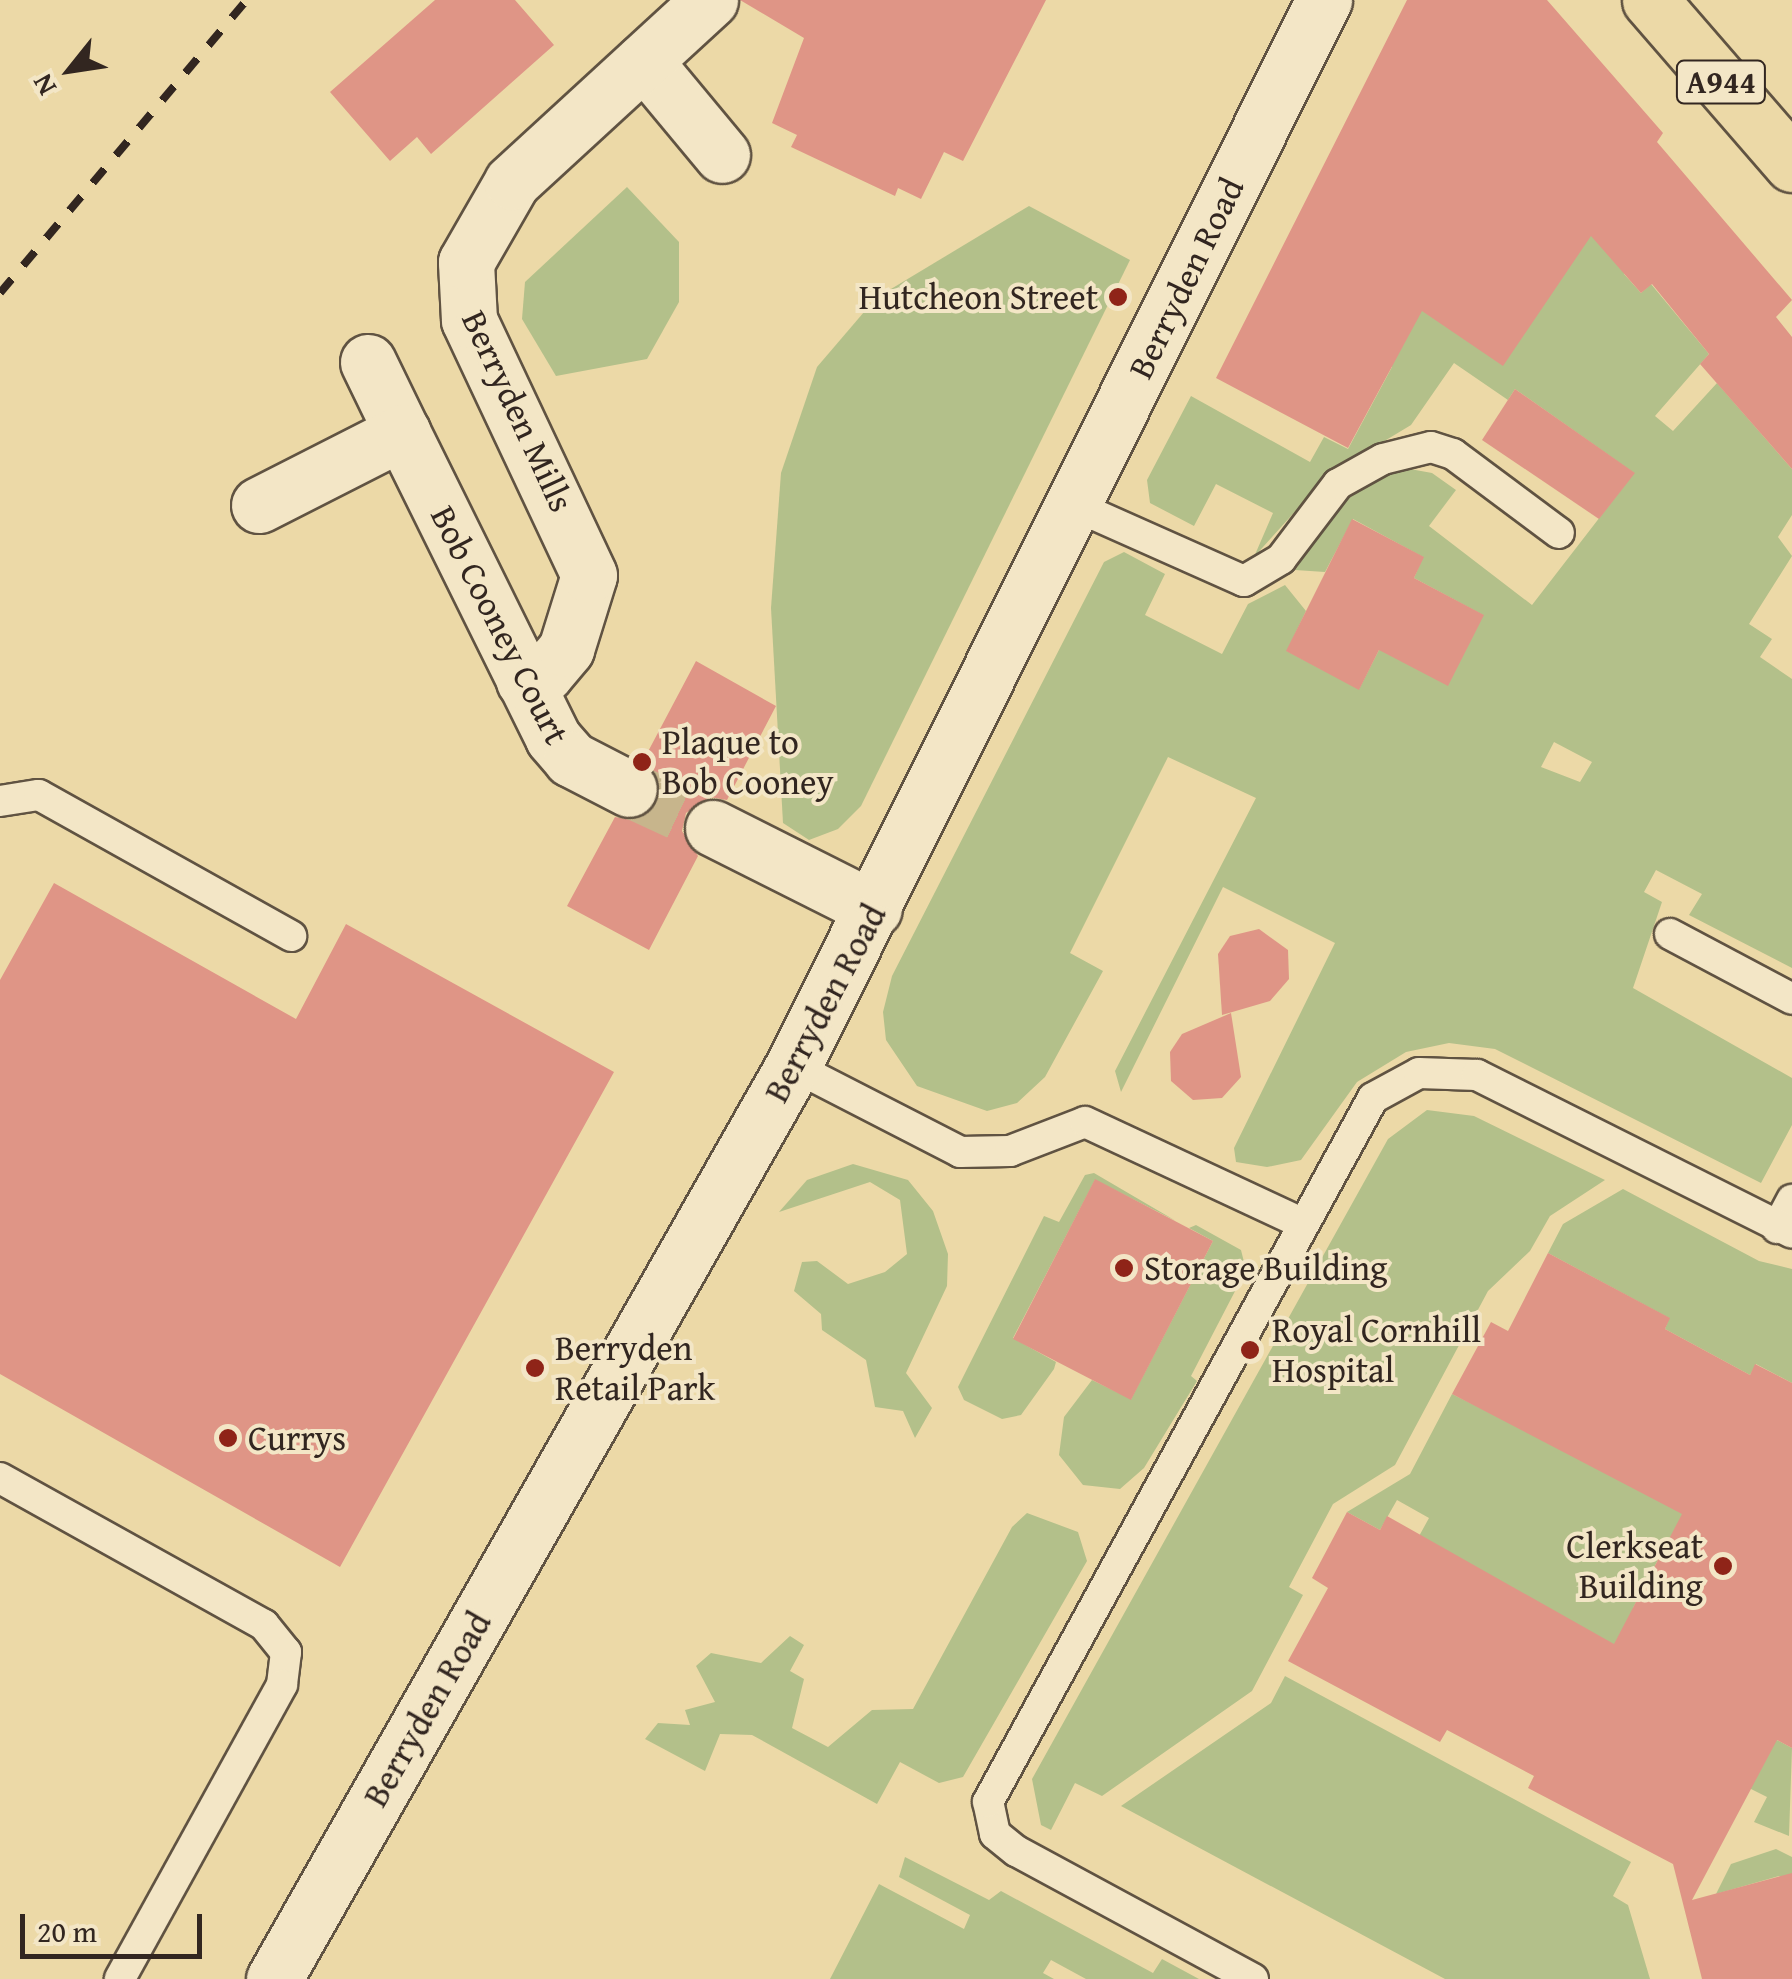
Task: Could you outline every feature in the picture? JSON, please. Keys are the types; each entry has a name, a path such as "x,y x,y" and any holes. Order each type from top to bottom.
{"main road":[{"name":"Berryden Mills","path":"524,681 545,674 566,649 589,574 469,320 466,262 512,182 710,0"},
{"name":"Berryden Road","path":"274,1979 793,1066 1324,0"},
{"name":"A944","path":"1650,0 1792,164"},
{"path":"644,61 722,155"},
{"name":"Bob Cooney Court","path":"368,362 524,681 570,759 629,788"},
{"path":"259,504 402,432"},
{"path":"713,828 874,910"}],"lane":[{"path":"1073,504 1244,580 1282,559 1338,484 1395,454 1436,448 1558,533"},
{"path":"0,801 39,796 291,936"},
{"path":"1670,934 1792,999"},
{"path":"793,1066 960,1152 1010,1151 1086,1122 1302,1223"},
{"path":"1253,1979 1016,1851 990,1826 988,1802 1373,1098 1435,1070 1493,1081 1785,1230 1792,1200"},
{"path":"0,1478 264,1625 286,1652 282,1685 120,1979"}],"green space":[{"path":"627,187 679,242 679,302 647,359 556,376 522,319 525,282"},
{"path":"1618,196 1624,274 1641,293 1651,284 1709,354 1655,416 1673,431 1717,383 1792,469 1792,515 1778,537 1792,556 1749,624 1772,639 1760,657 1792,679 1792,968 1689,915 1702,894 1656,870 1644,892 1662,902 1633,988 1792,1078 1792,1125 1761,1183 1495,1049 1449,1043 1406,1052 1357,1082 1301,1160 1267,1167 1236,1162 1234,1148 1335,943 1223,887 1121,1092 1115,1071 1256,798 1168,757 1070,953 1103,971 1045,1077 1017,1103 987,1111 917,1086 886,1040 883,1012 892,976 1104,562 1124,552 1165,574 1145,615 1222,654 1248,604 1285,585 1306,611 1287,651 1359,689 1379,650 1483,615 1414,578 1423,557 1353,519 1325,572 1295,570 1344,496 1399,467 1432,473 1456,490 1429,526 1532,605 1634,473 1515,389 1508,400 1454,363 1411,425 1328,475 1254,557 1273,513 1216,484 1194,526 1150,503 1147,480 1191,396 1310,462 1324,437 1348,449 1392,367 1342,338","holes":["1554,742 1592,762 1580,782 1541,767"]},
{"path":"1029,206 1130,260 861,806 838,829 809,840 783,823 771,608 781,473 817,367 876,298"},
{"path":"1427,1110 1474,1116 1605,1180 1550,1216 1530,1251 1488,1291 1395,1465 1333,1504 1289,1587 1303,1595 1252,1691 1102,1796 1075,1783 1051,1830 1041,1825 1032,1779 1388,1139"},
{"path":"853,1164 908,1180 933,1211 948,1254 947,1286 906,1373 932,1408 915,1438 903,1411 875,1407 866,1360 822,1330 821,1314 794,1291 802,1262 817,1261 848,1284 885,1272 907,1254 900,1200 870,1182 779,1212 807,1180"},
{"path":"1094,1173 1176,1221 1095,1180 1013,1338 1056,1362 1054,1369 1021,1415 1002,1419 964,1400 958,1387 1044,1216 1059,1222 1085,1175"},
{"path":"1623,1189 1759,1261 1792,1269 1792,1383 1756,1364 1750,1375 1665,1329 1669,1318 1548,1253 1563,1224"},
{"path":"1196,1225 1241,1250 1246,1270 1191,1376 1197,1381 1144,1468 1120,1489 1083,1485 1059,1455 1064,1417 1092,1380 1131,1399 1213,1241 1189,1228"},
{"path":"1452,1394 1715,1524 1705,1540 1660,1556 1633,1608 1648,1651 1639,1668 1418,1538 1429,1518 1397,1500 1380,1530 1347,1512 1410,1474"},
{"path":"1027,1513 1078,1532 1087,1561 963,1777 939,1783 900,1762 877,1804 752,1735 720,1734 705,1771 645,1739 658,1723 690,1725 685,1710 715,1702 696,1666 711,1653 761,1663 790,1636 804,1645 790,1671 804,1679 792,1728 828,1747 872,1710 913,1709 1012,1527"},
{"path":"1285,1676 1631,1862 1613,1896 1628,1905 1650,1979 1445,1979 1121,1806 1271,1703"},
{"path":"1775,1739 1792,1748 1789,1836 1754,1822 1767,1797 1749,1788"},
{"path":"1776,1849 1792,1857 1792,1883 1779,1876 1716,1894 1731,1864"},
{"path":"905,1857 989,1900 1001,1891 1153,1973 1162,1959 1199,1979 1086,1979 1051,1960 1043,1973 1054,1979 830,1979 879,1884 964,1929 970,1915 899,1877"}],"building":[{"path":"435,0 515,0 554,45 431,154 417,137 390,161 330,92"},
{"path":"740,0 1046,0 963,161 944,152 921,199 898,188 895,196 791,147 797,135 772,123 804,38"},
{"path":"1407,0 1547,0 1663,133 1657,142 1792,300 1776,317 1792,337 1792,469 1700,364 1709,354 1652,284 1641,293 1591,236 1503,366 1422,311 1348,448 1216,378"},
{"path":"1515,389 1635,473 1599,519 1482,440"},
{"path":"1352,519 1424,557 1414,578 1484,615 1448,686 1379,650 1359,690 1286,651"},
{"path":"696,661 776,706 727,800 710,797 686,813 682,831 698,856 649,950 567,906 615,817 631,820 656,804 660,787 643,761"},
{"path":"54,883 296,1019 346,924 614,1072 340,1567 0,1374 0,980"},
{"path":"1259,929 1288,950 1289,979 1270,1001 1222,1015 1218,954 1230,936"},
{"path":"1231,1013 1241,1077 1222,1098 1193,1100 1171,1081 1170,1052 1182,1034"},
{"name":"Storage Building","path":"1095,1179 1213,1241 1131,1400 1013,1339"},
{"name":"Clerkseat Building","path":"1548,1253 1670,1318 1665,1329 1750,1375 1755,1364 1792,1383 1792,1748 1777,1740 1692,1900 1792,1873 1792,1979 1702,1979 1673,1864 1528,1788 1534,1776 1447,1730 1440,1742 1288,1661 1328,1588 1312,1578 1347,1512 1380,1530 1387,1516 1614,1644 1682,1514 1452,1394 1491,1322 1508,1331"}],"tunnel":[{"path":"629,789 713,828"}],"railway":[{"path":"0,293 247,0"}],"place":[{"name":"Hutcheon Street","path":"1118,297"},
{"name":"Plaque to Bob Cooney","path":"642,762"},
{"name":"Storage Building","path":"1124,1268"},
{"name":"Royal Cornhill Hospital","path":"1250,1350"},
{"name":"Berryden Retail Park","path":"535,1368"},
{"name":"Currys","path":"228,1438"},
{"name":"Clerkseat Building","path":"1723,1566"}]}
